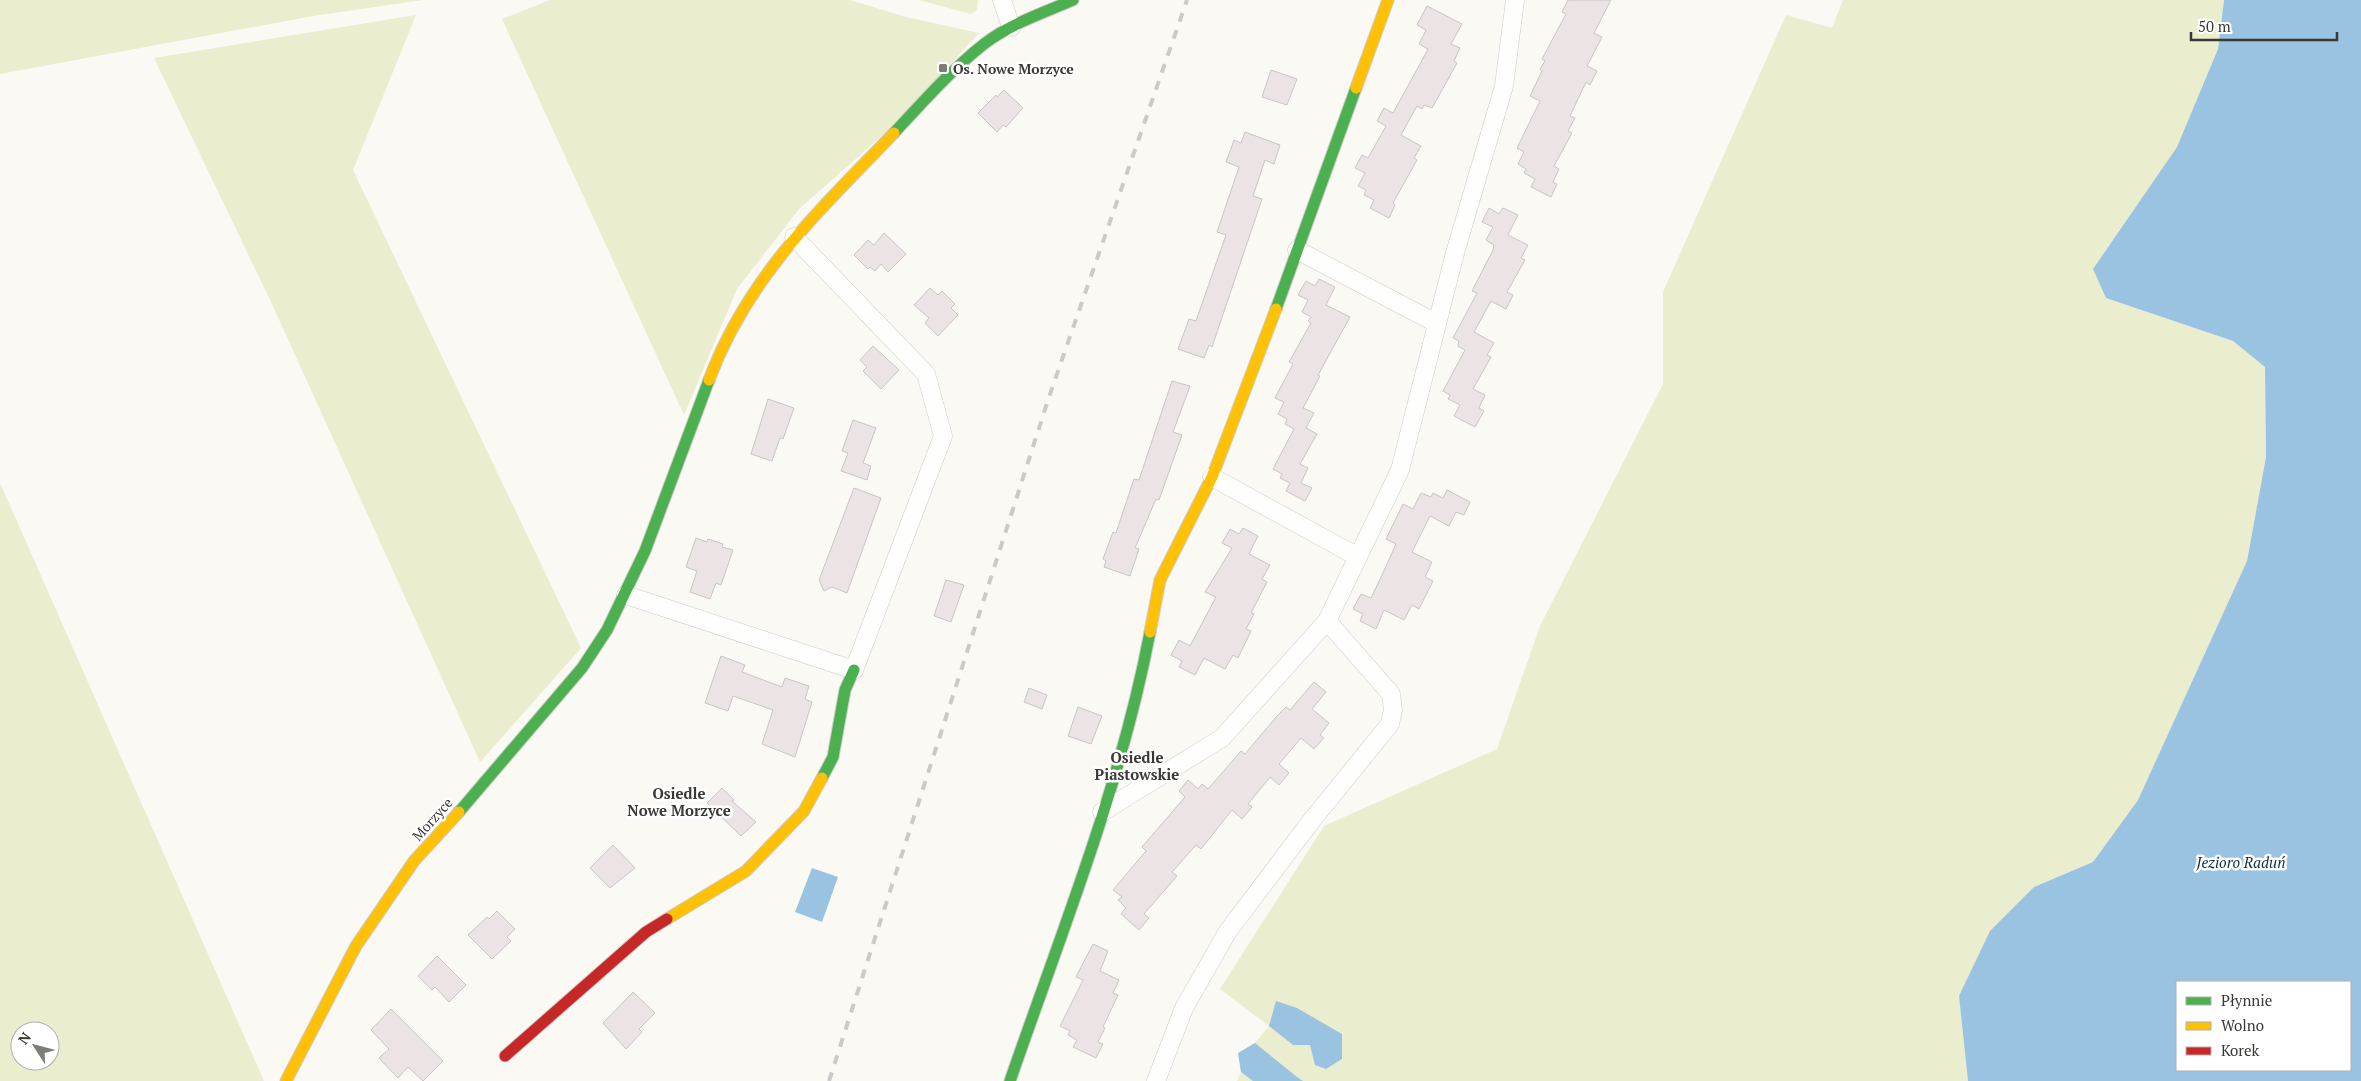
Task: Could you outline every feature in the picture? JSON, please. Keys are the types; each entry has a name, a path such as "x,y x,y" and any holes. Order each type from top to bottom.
{"street":[{"path":"1002,0 1011,27"},
{"name":"Morzyce","path":"286,1081 356,946 414,861 486,782 582,668 607,630 626,595 645,551 718,358 739,316 763,278 794,237 958,66 985,43 1011,27 1073,0"},
{"path":"1010,1081 1102,812 1135,700 1160,580 1212,477 1238,412 1388,0"},
{"path":"1102,812 1222,738 1327,621 1400,470 1436,323 1504,86 1515,0"},
{"path":"505,1056 646,932 746,871 804,811 833,757 845,690 943,436 926,374 794,237"},
{"path":"1297,250 1436,323"},
{"path":"1212,477 1358,557"},
{"path":"626,595 854,670"},
{"path":"1156,1081 1184,1008 1228,931 1312,820 1390,724 1393,710 1391,694 1327,621"}],"green space":[{"path":"0,0 423,0 313,16 0,74"},
{"path":"550,0 850,0 906,17 979,33 894,125 799,209 737,289 684,415 502,19"},
{"path":"919,0 978,0 977,10 971,14"},
{"path":"1843,0 2224,0 2218,49 2177,147 2093,269 2106,298 2233,341 2265,367 2266,457 2247,561 2138,800 2093,862 2034,887 1959,996 1968,1081 1237,1081 1241,1072 1238,1053 1255,1043 1269,1026 1220,989 1324,826 1497,749 1540,626 1663,384 1663,292 1786,15 1832,28"},
{"path":"416,15 353,170 581,648 480,762 271,302 154,58"},
{"path":"0,483 264,1081 0,1081"}],"water":[{"name":"Jezioro Raduń","path":"2224,0 2361,0 2361,1081 1968,1081 1959,996 1990,931 2034,887 2093,862 2138,800 2247,561 2266,457 2265,367 2233,341 2106,298 2093,269 2177,147 2218,49"},
{"path":"812,868 838,877 822,922 795,912"},
{"path":"1276,1001 1297,1008 1342,1034 1342,1059 1326,1069 1315,1065 1310,1045 1293,1045 1269,1026"},
{"path":"1255,1043 1303,1081 1253,1081 1241,1072 1238,1053"}],"building":[{"path":"1568,0 1611,0 1594,33 1602,37 1587,66 1597,71 1590,85 1586,82 1570,116 1575,118 1568,131 1572,133 1554,166 1559,169 1553,182 1557,184 1551,197 1531,187 1535,179 1524,173 1526,169 1518,164 1524,152 1517,148 1540,101 1530,96 1542,71 1540,69 1545,61 1542,59 1566,14 1562,12"},
{"path":"1427,6 1462,24 1451,44 1460,48 1454,61 1457,63 1432,108 1424,105 1422,109 1417,106 1401,135 1421,146 1414,158 1417,160 1393,203 1395,205 1389,218 1370,208 1374,200 1364,195 1366,190 1358,186 1365,173 1355,168 1362,155 1368,158 1386,126 1377,121 1384,108 1393,113 1428,49 1419,44 1426,30 1417,25"},
{"path":"1271,70 1297,79 1287,105 1262,97"},
{"path":"1004,90 1023,108 1006,127 1003,125 997,132 978,113 996,95 997,97"},
{"path":"1245,132 1280,145 1274,164 1265,160 1253,196 1262,199 1212,347 1209,345 1204,358 1178,349 1189,319 1196,321 1226,235 1217,232 1239,167 1226,162 1234,140 1241,143"},
{"path":"1489,208 1499,214 1503,208 1518,215 1508,235 1528,245 1521,258 1525,260 1507,292 1513,295 1506,309 1491,301 1474,332 1494,343 1487,355 1491,357 1473,389 1485,395 1479,408 1484,411 1475,427 1454,416 1460,405 1448,399 1450,395 1443,391 1465,350 1458,346 1459,341 1453,338 1477,293 1472,291 1493,250 1494,245 1486,240 1493,227 1482,222"},
{"path":"884,233 906,254 888,272 881,264 875,271 870,267 868,269 854,255 868,240 874,245"},
{"path":"1319,279 1335,287 1326,305 1350,317 1318,375 1320,376 1303,408 1314,413 1306,428 1317,434 1300,464 1308,468 1301,483 1312,488 1305,501 1286,491 1290,483 1280,478 1282,474 1273,469 1294,429 1285,424 1287,419 1278,414 1284,402 1275,398 1293,364 1289,362 1311,323 1308,321 1311,317 1302,312 1308,300 1298,295 1306,281 1315,286"},
{"path":"930,288 938,295 942,291 955,304 951,308 958,315 938,336 925,323 929,318 914,305"},
{"path":"873,346 899,370 881,389 863,371 867,367 860,360"},
{"path":"1172,381 1190,386 1173,432 1182,435 1159,500 1156,499 1135,548 1139,549 1130,576 1104,567 1106,561 1103,559 1113,532 1116,533 1134,479 1139,480"},
{"path":"768,399 794,408 783,439 780,438 772,461 751,454"},
{"path":"853,420 876,428 863,463 871,466 867,480 841,471 848,453 842,451"},
{"path":"854,488 881,498 847,593 832,587 824,591 819,580"},
{"path":"1447,490 1470,502 1464,515 1456,512 1449,526 1430,516 1412,552 1432,562 1425,577 1433,581 1419,609 1412,605 1404,620 1384,610 1376,629 1360,621 1363,614 1353,609 1361,594 1371,598 1383,573 1396,544 1386,539 1403,504 1413,509 1421,493 1431,497 1433,493 1443,498"},
{"path":"1243,528 1258,536 1249,554 1270,565 1262,579 1267,582 1251,613 1254,614 1246,629 1251,631 1238,658 1233,655 1225,669 1204,658 1195,675 1179,667 1182,661 1171,655 1179,640 1190,646 1216,597 1205,592 1232,548 1222,543 1230,529 1239,534"},
{"path":"696,538 707,542 708,539 723,544 722,547 733,550 721,585 716,583 710,599 690,592 697,571 686,567"},
{"path":"946,580 964,585 951,622 934,616"},
{"path":"721,656 745,665 742,672 782,687 785,678 809,686 805,699 812,702 795,757 762,744 773,710 733,696 728,711 705,703"},
{"path":"1314,682 1326,692 1312,709 1329,723 1320,735 1324,738 1314,749 1301,738 1279,764 1289,773 1279,785 1270,777 1248,804 1252,807 1242,819 1232,810 1201,849 1196,845 1172,872 1177,876 1144,914 1149,918 1139,930 1121,914 1126,908 1118,900 1122,897 1113,890 1146,851 1142,847 1185,797 1179,791 1188,780 1198,789 1202,784 1208,789 1241,751 1245,754 1277,716 1286,707 1290,710"},
{"path":"1029,688 1047,695 1042,709 1024,702"},
{"path":"1078,707 1102,716 1091,744 1068,736"},
{"path":"722,788 734,800 732,801 756,822 741,836 707,803"},
{"path":"613,845 635,868 610,888 590,868"},
{"path":"497,911 515,929 507,937 511,941 492,959 468,935 487,917 489,919"},
{"path":"1093,944 1108,951 1100,971 1119,980 1113,993 1118,995 1103,1027 1105,1028 1098,1042 1103,1044 1096,1058 1073,1047 1077,1040 1068,1035 1070,1031 1060,1026 1083,980 1076,977"},
{"path":"437,956 466,985 449,1002 435,987 432,990 418,976"},
{"path":"633,992 655,1013 639,1029 642,1032 626,1049 603,1023"},
{"path":"391,1009 443,1061 423,1081 408,1067 398,1078 379,1058 389,1049 371,1030"}],"railway":[{"path":"829,1081 1049,397 1187,0"}],"traffic: fast":[{"path":"894,133 949,75 984,44 1016,25 1073,0"},
{"path":"1276,309 1356,88"},
{"path":"459,812 582,668 607,630 645,551 709,380"},
{"path":"1010,1081 1106,803 1138,689 1150,632"},
{"path":"822,778 833,757 845,690 854,670"}],"traffic: slow":[{"path":"1356,88 1388,0"},
{"path":"709,380 725,343 744,308 765,277 813,218 894,133"},
{"path":"1150,632 1160,580 1212,477 1276,309"},
{"path":"667,919 746,871 804,811 822,778"},
{"path":"286,1081 356,946 414,861 459,812"}],"traffic: jam":[{"path":"505,1056 646,932 667,919"}],"place":[{"name":"Os. Nowe Morzyce","path":"943,68"}],"district":[{"name":"Osiedle Piastowskie","path":"1137,766"},
{"name":"Osiedle Nowe Morzyce","path":"679,802"}]}
